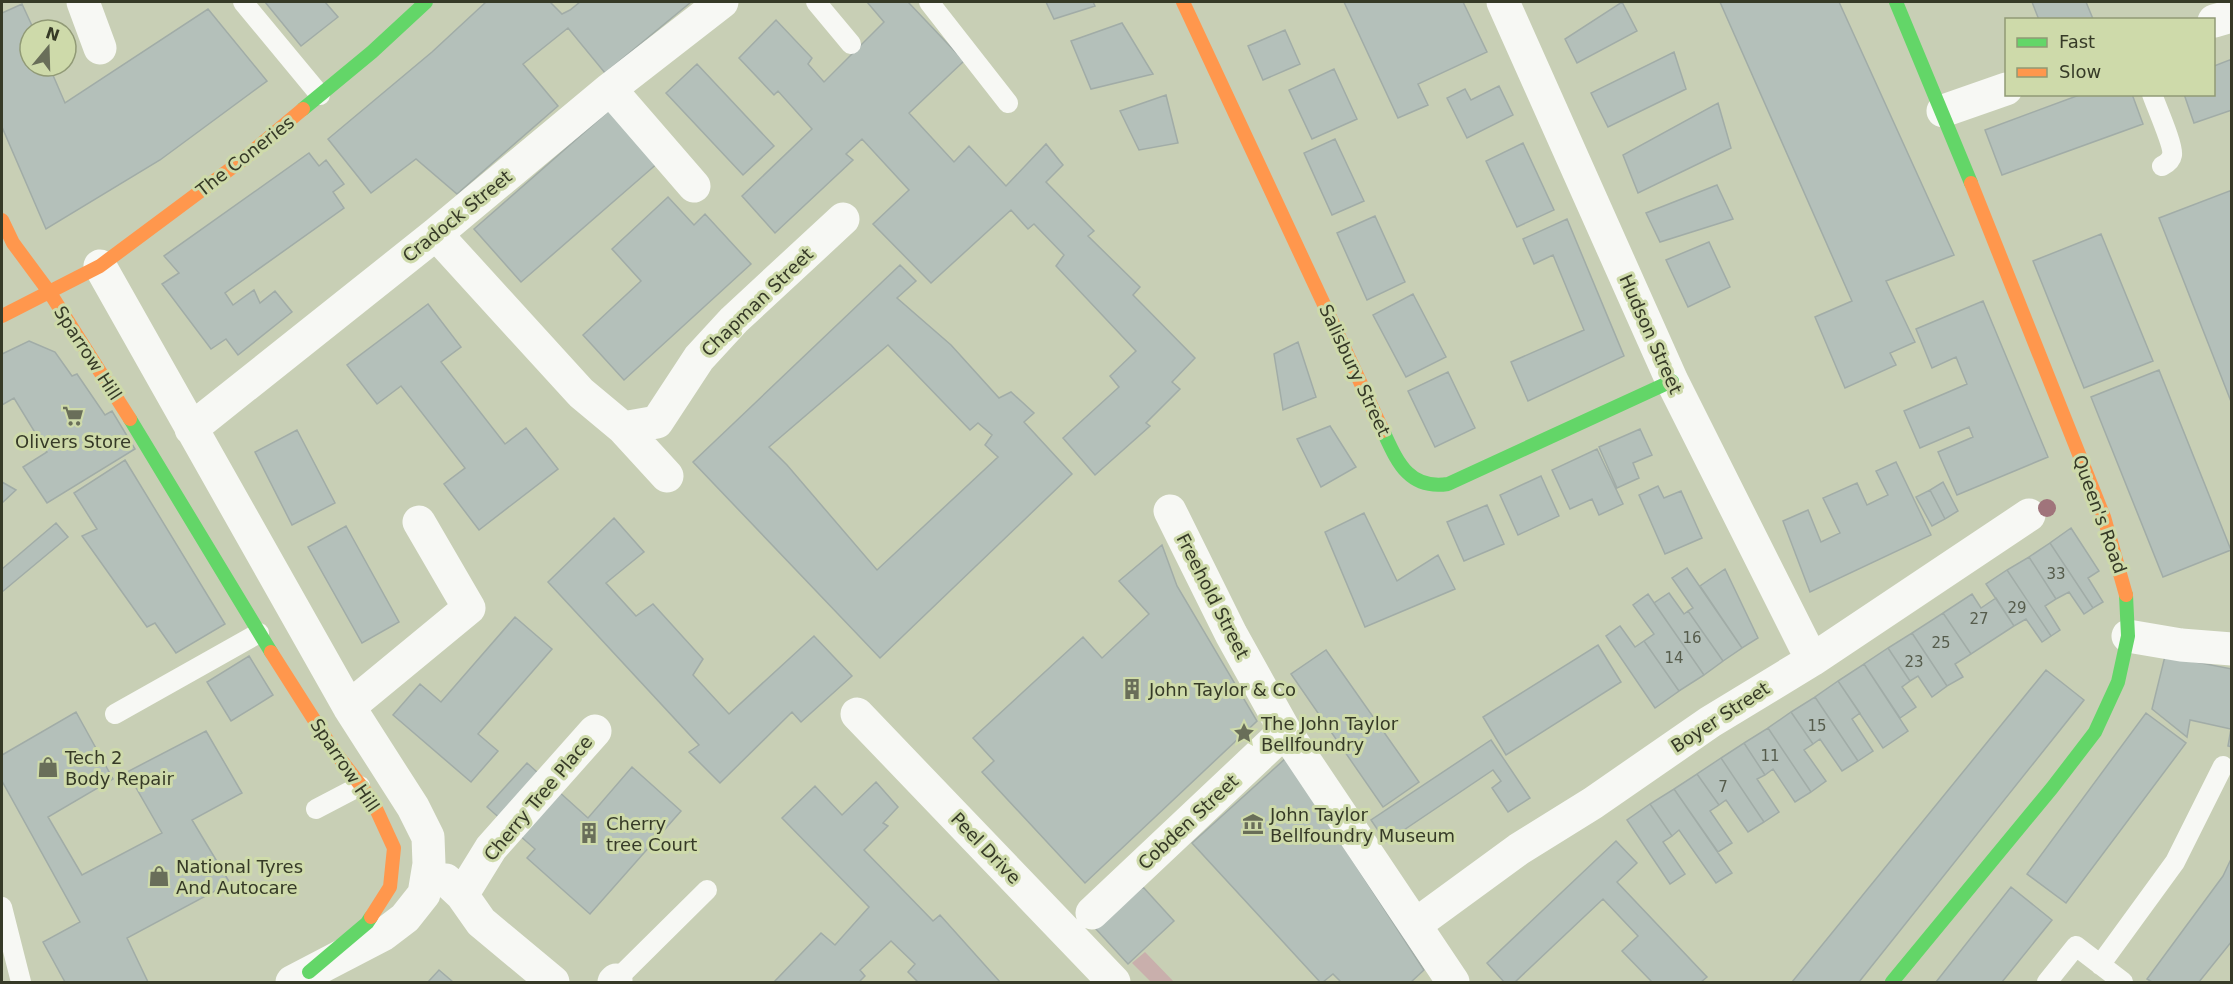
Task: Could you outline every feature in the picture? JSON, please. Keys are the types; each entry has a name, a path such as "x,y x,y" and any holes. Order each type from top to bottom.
{"street":[{"path":"83,2 100,48"},
{"name":"The Coneries","path":"2,316 100,266 241,161 372,52 426,2"},
{"name":"Cradock Street","path":"191,429 436,234 610,89 722,2"},
{"name":"Salisbury Street","path":"1183,2 1399,464 1411,478 1434,486 1457,481 1672,381"},
{"name":"Hudson Street","path":"1503,2 1672,381 1812,660"},
{"name":"Queen's Road","path":"1892,982 2052,788 2095,732 2118,682 2128,636 2126,590 2104,517 1943,111 1896,2"},
{"path":"2215,21 2232,15"},
{"path":"610,89 694,186"},
{"path":"1943,111 2005,91"},
{"name":"Chapman Street","path":"623,428 657,422 699,358 734,320 843,219"},
{"name":"Sparrow Hill","path":"2,220 12,243 50,293 149,448 259,633 334,751 372,800 394,848 390,887 367,923 300,977"},
{"path":"436,234 580,393 623,428 667,476"},
{"name":"Sparrow Hill","path":"100,266 349,707 413,807 428,837 429,864 424,894 405,918 384,934 300,977"},
{"name":"Freehold Street","path":"1170,511 1231,634 1285,731 1453,982"},
{"name":"Boyer Street","path":"1415,925 1519,849 1593,802 1710,722 1812,660 2030,515"},
{"path":"349,707 469,608 419,522"},
{"path":"2128,636 2181,645 2232,649"},
{"name":"Peel Drive","path":"857,714 1114,982"},
{"name":"Cherry Tree Place","path":"462,895 491,848 595,731"},
{"name":"Cobden Street","path":"1092,913 1285,731"},
{"path":"429,864 462,895 481,922 553,982"}],"lane":[{"path":"243,2 320,95"},
{"path":"816,2 850,44"},
{"path":"929,2 1008,103"},
{"path":"2153,96 2171,146 2172,155 2168,163 2162,166"},
{"path":"115,714 259,633"},
{"path":"2100,965 2175,862 2223,766"},
{"path":"316,809 360,786"},
{"path":"615,981 707,890"},
{"path":"2,908 21,982"},
{"path":"2047,982 2076,946 2123,982"}],"shaded area":[{"path":"1145,952 1174,982 1151,982 1132,963"}],"building":[{"path":"265,2 325,2 338,17 301,46"},
{"path":"486,2 550,2 562,14 580,2 691,2 605,73 568,28 523,64 558,106 457,194 416,159 371,193 328,139 432,52"},
{"path":"867,2 908,2 964,61 909,113 954,162 969,146 1006,186 1046,144 1063,165 1046,182 1094,231 1088,236 1140,287 1133,295 1195,358 1172,382 1180,389 1146,423 1150,426 1095,475 1063,438 1119,387 1110,376 1136,351 1056,266 1064,255 1034,224 1028,229 1011,210 931,283 873,224 909,190 862,139 846,154 853,160 775,233 742,196 812,129 778,91 774,95 739,58 776,20 812,58 808,64 824,82 884,22"},
{"path":"1046,2 1093,2 1095,6 1054,19"},
{"path":"1344,2 1463,2 1487,52 1418,84 1428,105 1398,118"},
{"path":"1622,2 1637,31 1577,63 1565,39"},
{"path":"1720,2 1839,2 1954,255 1886,281 1915,342 1890,353 1896,365 1845,388 1815,317 1852,301"},
{"path":"2032,2 2086,2 2093,18 2038,18"},
{"path":"22,4 28,18 18,18 18,78 54,78 65,103 208,9 267,81 160,160 46,229 2,127 2,13"},
{"path":"1122,23 1153,74 1091,89 1071,41"},
{"path":"1285,30 1300,64 1263,80 1248,46"},
{"path":"1674,52 1686,89 1608,127 1591,93"},
{"path":"2232,59 2232,110 2194,123 2185,96 2215,96 2215,66"},
{"path":"697,64 774,146 743,175 666,93"},
{"path":"1334,69 1357,119 1312,139 1289,90"},
{"path":"1499,86 1513,115 1467,138 1447,98 1465,89 1471,100"},
{"path":"1166,95 1178,143 1139,150 1120,111"},
{"path":"2077,96 2133,96 2143,124 2002,175 1985,130"},
{"path":"1718,103 1731,148 1638,193 1623,155"},
{"path":"612,108 659,162 521,282 474,229"},
{"path":"1335,139 1364,201 1332,215 1304,153"},
{"path":"1523,143 1554,210 1517,227 1486,161"},
{"path":"309,153 319,166 326,160 344,184 333,192 344,208 225,293 233,305 254,290 260,303 275,291 292,312 238,355 226,339 211,349 162,284 179,273 164,256"},
{"path":"1717,185 1733,219 1660,242 1646,213"},
{"path":"2232,190 2232,404 2159,218"},
{"path":"668,197 694,225 705,214 751,264 624,380 583,335 641,281 612,249"},
{"path":"1375,216 1405,282 1367,300 1337,233"},
{"path":"1567,219 1624,356 1528,401 1511,362 1584,330 1553,255 1534,264 1523,239"},
{"path":"2101,234 2153,361 2084,388 2033,261"},
{"path":"1709,242 1730,287 1688,307 1666,260"},
{"path":"900,265 916,281 897,298 951,345 999,398 1011,392 1034,413 1024,422 1072,474 880,658 693,462","holes":["888,345 970,430 978,423 992,435 985,445 998,457 877,570 769,447"]},
{"path":"1413,294 1446,357 1406,377 1373,315"},
{"path":"1983,301 2048,457 1957,495 1938,452 1973,437 1969,427 1920,448 1904,411 1967,384 1956,357 1932,368 1916,329"},
{"path":"428,304 461,347 441,362 505,444 526,428 558,469 479,530 444,484 465,468 401,386 377,404 347,365"},
{"path":"29,341 55,352 72,376 77,374 105,415 112,411 135,449 47,503 23,467 47,452 14,398 2,405 2,354"},
{"path":"1298,342 1316,397 1283,410 1274,354"},
{"path":"2159,370 2231,550 2163,577 2091,397"},
{"path":"1448,372 1475,428 1435,447 1408,391"},
{"path":"1330,426 1356,467 1321,487 1297,439"},
{"path":"1640,429 1652,455 1633,463 1639,478 1617,488 1599,447"},
{"path":"297,430 335,503 292,525 255,452"},
{"path":"1597,449 1623,504 1599,515 1592,499 1570,509 1552,470"},
{"path":"125,460 225,624 176,653 155,623 147,627 82,536 97,529 74,493"},
{"path":"1896,462 1931,535 1810,592 1783,521 1808,510 1821,542 1840,533 1823,498 1857,483 1867,505 1888,495 1876,471"},
{"path":"1541,476 1559,516 1518,535 1500,495"},
{"path":"2,482 16,490 2,503"},
{"path":"1943,482 1958,511 1945,519 1930,490"},
{"path":"1658,486 1664,498 1681,491 1702,538 1665,554 1639,495"},
{"path":"1930,490 1945,519 1932,526 1916,497"},
{"path":"1487,505 1504,544 1464,561 1447,522"},
{"path":"1364,513 1397,581 1438,555 1455,589 1365,627 1325,532"},
{"path":"614,518 644,552 606,583 636,616 653,604 703,659 693,675 729,714 814,636 852,676 801,722 792,712 720,783 689,752 699,745 548,582"},
{"path":"56,523 68,537 2,592 2,569"},
{"path":"346,526 399,622 362,643 308,547"},
{"path":"2071,528 2099,571 2088,578 2103,602 2093,608 2050,543"},
{"path":"2050,543 2093,608 2084,614 2069,592 2056,599 2029,557"},
{"name":"John Taylor & Co","path":"1162,545 1177,586 1257,721 1085,883 982,772 994,761 973,738 1083,637 1102,658 1149,614 1119,581"},
{"path":"2029,557 2056,599 2045,606 2060,630 2051,636 2007,570"},
{"path":"1687,568 1742,648 1723,661 1688,611 1693,608 1672,578"},
{"path":"1725,569 1758,638 1742,648 1700,586"},
{"path":"2007,570 2051,636 2042,642 2026,619 2014,626 1986,584"},
{"path":"1669,593 1684,614 1688,611 1723,661 1704,675 1654,603"},
{"path":"1648,594 1704,675 1679,691 1644,641 1654,634 1633,605"},
{"path":"1972,594 1981,608 1996,598 2014,626 1971,654 1943,613"},
{"path":"1943,613 1971,654 1955,664 1963,677 1947,686 1912,633"},
{"path":"515,617 552,649 478,734 498,751 471,782 393,715 420,684 441,702"},
{"path":"1620,626 1635,647 1644,641 1679,691 1655,708 1606,636"},
{"path":"1912,633 1947,686 1932,697 1918,676 1910,681 1888,648"},
{"path":"1598,645 1621,682 1506,755 1483,717"},
{"path":"1888,648 1910,681 1902,687 1916,707 1900,718 1864,664"},
{"path":"1326,650 1419,782 1383,807 1291,674"},
{"path":"249,656 273,695 231,721 207,682"},
{"path":"2165,656 2232,669 2232,747 2228,746 2231,729 2190,720 2187,737 2152,709"},
{"path":"1864,664 1908,731 1883,748 1838,681"},
{"path":"2046,670 2084,700 1859,982 1792,982"},
{"path":"1838,681 1860,713 1852,719 1873,751 1858,761 1815,697"},
{"path":"1815,697 1858,761 1842,771 1820,739 1813,744 1791,712"},
{"path":"76,712 113,779 48,817 82,875 162,833 127,772 206,731 242,793 192,820 230,883 127,938 148,982 65,982 43,942 80,922 2,781 2,755"},
{"path":"1791,712 1813,744 1804,750 1826,781 1811,792 1768,728"},
{"path":"2146,713 2186,743 2066,903 2027,874"},
{"path":"1768,728 1811,792 1795,802 1773,769 1765,775 1744,743"},
{"path":"1491,740 1530,798 1508,812 1492,788 1501,781 1493,770 1386,842 1371,820"},
{"path":"1744,743 1765,775 1757,779 1779,812 1764,822 1721,758"},
{"path":"1286,758 1424,970 1411,982 1341,982 1333,974 1320,982 1192,843"},
{"path":"1721,758 1764,822 1748,832 1726,800 1719,805 1697,774"},
{"name":"Cherry tree Court","path":"527,763 588,818 632,767 681,811 590,914 527,858 535,849 487,807"},
{"path":"1697,774 1719,805 1710,811 1732,843 1718,852 1674,789"},
{"path":"876,782 898,807 883,823 888,826 864,850 933,921 940,915 1000,982 918,982 908,972 915,964 891,941 860,970 865,976 859,982 774,982 821,933 835,945 869,907 782,818 815,786 842,815"},
{"path":"1674,789 1732,873 1716,883 1679,830 1672,836 1650,804"},
{"path":"1650,804 1672,836 1663,842 1685,874 1670,884 1627,820"},
{"path":"1616,841 1637,863 1617,882 1707,977 1701,982 1652,982 1622,951 1638,936 1603,899 1515,982 1504,982 1487,963"},
{"path":"2232,857 2232,941 2199,982 2152,982 2147,979 2223,876"},
{"path":"1143,887 1174,921 1128,964 1096,929"},
{"path":"2011,887 2052,920 2002,982 1936,982"},
{"path":"439,970 453,982 428,982"}],"traffic: fast":[{"path":"303,109 372,52 426,2"},
{"path":"1896,2 1971,183"},
{"path":"1383,431 1399,463 1414,478 1434,485 1448,484 1672,381"},
{"path":"130,419 271,652"},
{"path":"1892,982 2052,788 2095,732 2118,682 2128,636 2126,595"},
{"path":"309,972 367,923 371,917"}],"traffic: slow":[{"path":"1183,2 1383,431"},
{"path":"2,316 100,266 241,161 303,109"},
{"path":"1971,183 2104,517 2126,595"},
{"path":"2,220 13,243 50,293 130,419"},
{"path":"271,652 334,751 372,800 394,848 390,887 371,917"}],"place":[{"name":"Olivers Store","path":"73,416"},
{"name":"John Taylor & Co","path":"1132,689"},
{"name":"The John Taylor Bellfoundry","path":"1244,733"},
{"name":"Tech 2 Body Repair","path":"48,767"},
{"name":"John Taylor Bellfoundry Museum","path":"1253,824"},
{"name":"Cherry tree Court","path":"589,833"},
{"name":"National Tyres And Autocare","path":"159,876"}]}
